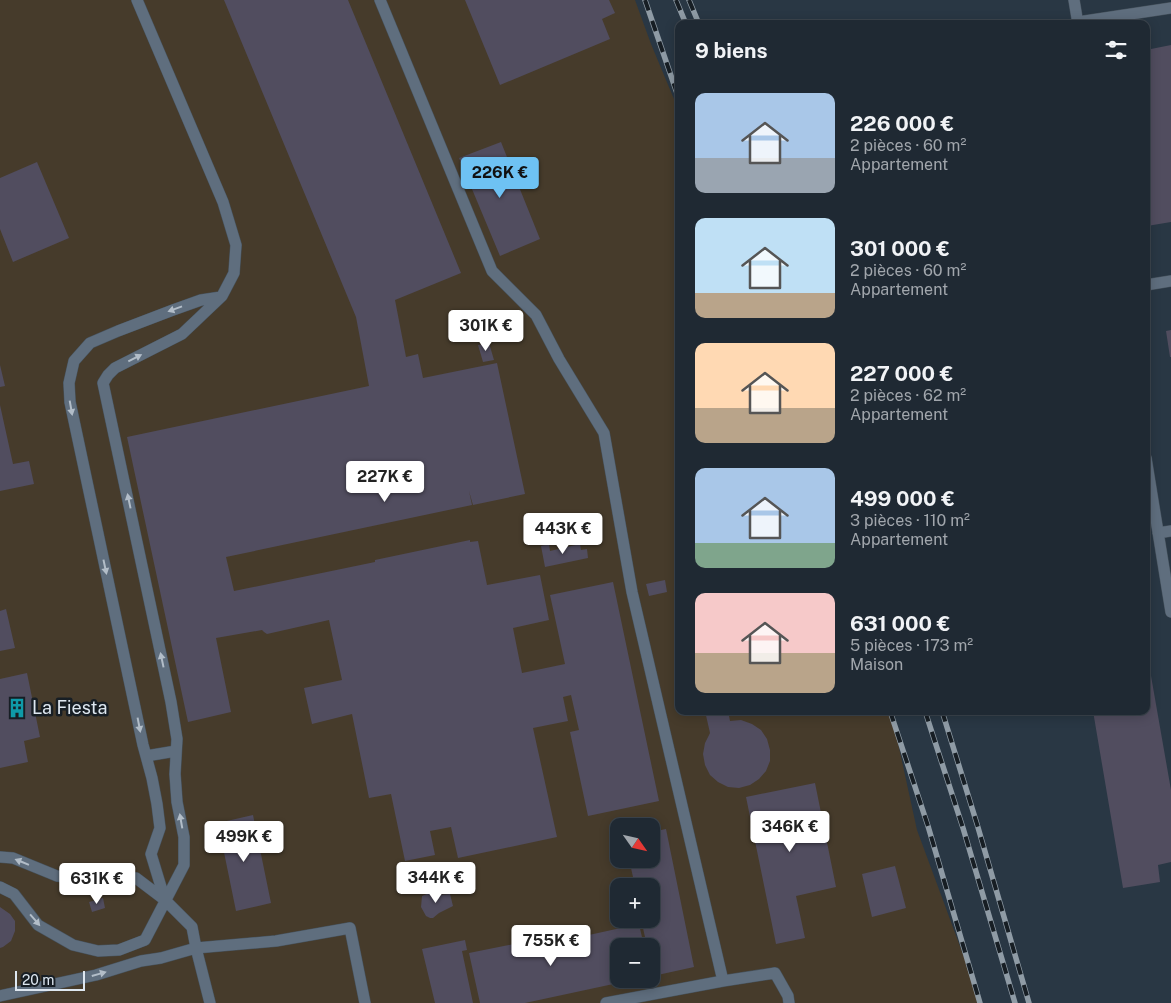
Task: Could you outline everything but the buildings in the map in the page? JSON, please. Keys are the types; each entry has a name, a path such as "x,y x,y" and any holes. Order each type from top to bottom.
{"lane":[{"path":"0,887 14,894 38,925 73,945 98,951 119,950 145,940 184,865 184,837 177,802 175,774 177,739 171,702 103,383 115,368 182,334 222,296 234,273 236,245 223,202 137,0"},
{"path":"380,0 492,271 536,315 559,359 604,433 632,592 723,981"},
{"path":"1074,0 1077,20"},
{"path":"1097,20 1171,8"},
{"path":"1150,284 1171,281"},
{"path":"165,900 151,854 160,828 155,796 70,402 70,383 74,361 90,343 201,300 222,296"},
{"path":"1150,483 1171,612"},
{"path":"1158,533 1171,531"},
{"path":"146,756 176,751"},
{"path":"0,857 13,858 57,876 97,880 136,878 165,900 192,927 210,1003"},
{"path":"0,996 96,975 141,961 162,958 196,948 276,941 350,928 365,1003"},
{"path":"606,1003 775,973 788,996 789,1003"}],"shaded area":[{"path":"0,0 635,0 675,101 675,715 892,715 917,830 981,1003 0,1003"}],"railway":[{"path":"645,0 675,87"},
{"path":"676,0 684,20"},
{"path":"689,0 697,20"},
{"path":"891,715 928,826 980,1003"},
{"path":"926,715 963,828 1015,1003"},
{"path":"943,715 1029,1003"}],"place":[{"name":"La Fiesta","path":"17,708"}]}
